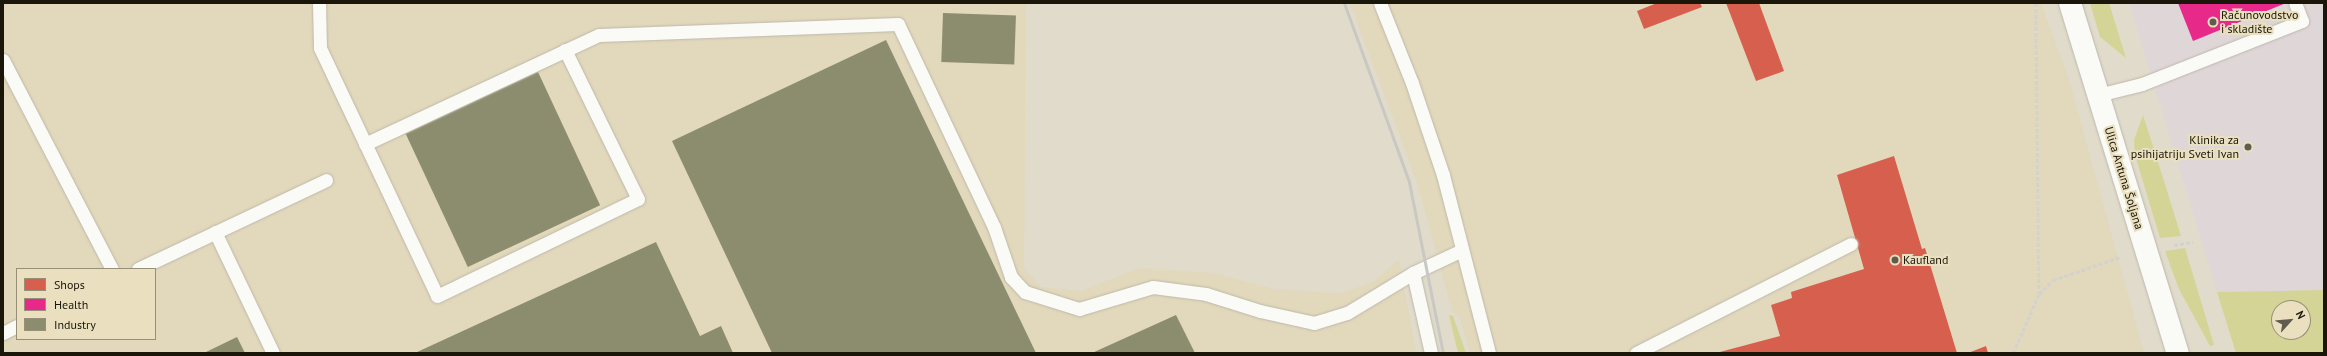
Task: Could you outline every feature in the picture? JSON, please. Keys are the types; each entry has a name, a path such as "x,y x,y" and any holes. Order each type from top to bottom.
{"street":[{"name":"Ulica Antuna Šoljana","path":"2070,3 2178,353"}],"lane":[{"path":"319,3 320,48 438,296 638,199 564,50"},
{"path":"1380,3 1412,83 1443,175 1489,353"},
{"path":"2098,95 2142,84 2302,22 2295,3"},
{"path":"365,144 598,35 898,24 994,227 1011,277 1025,292 1079,309 1153,287 1206,294 1260,311 1314,323 1347,313 1413,273 1462,250"},
{"path":"3,60 111,268"},
{"path":"140,268 326,180"},
{"path":"215,232 274,353"},
{"path":"1636,353 1851,244"},
{"path":"1413,273 1432,353"},
{"path":"3,333 16,326"}],"path":[{"path":"2036,3 2039,294"},
{"path":"2013,353 2039,294 2053,280 2146,250 2193,242"}],"shaded area":[{"path":"3,3 1026,4 1024,268 1041,287 1081,291 1139,268 1213,273 1274,289 1341,293 1373,282 1399,259 1416,353 3,353"},
{"path":"1350,3 2041,3 2070,83 2144,353 1470,353 1460,319 1452,311 1417,182"},
{"path":"2090,3 2109,3 2126,58 2100,37"},
{"name":"Klinika za psihijatriju Sveti Ivan","path":"2129,3 2324,3 2324,290 2217,292"},
{"path":"2143,115 2181,236 2160,238 2135,155 2134,140"},
{"path":"2185,248 2214,345 2210,346 2179,289 2165,251"},
{"path":"2324,290 2324,353 2236,353 2217,292"},
{"path":"1449,315 1453,316 1466,353 1458,353"}],"building: Shops":[{"path":"1657,3 1700,3 1702,7 1644,29 1637,11"},
{"path":"1726,3 1759,3 1784,71 1756,81"},
{"name":"Kaufland","path":"1894,156 1922,249 1925,248 1957,353 1716,353 1780,336 1771,305 1792,298 1791,292 1864,269 1837,175"},
{"path":"1986,346 1988,353 1968,353"}],"building: Health":[{"name":"Računovodstvo i skladište","path":"2178,3 2286,3 2193,41"}],"building: Industry":[{"path":"943,13 1016,16 1014,65 941,62"},
{"path":"886,40 1036,353 772,353 672,141"},
{"path":"538,72 600,205 468,267 406,134"},
{"path":"656,242 700,336 721,326 733,353 415,353"},
{"path":"1176,315 1195,353 1092,353"},
{"path":"237,337 245,353 204,353"}],"railway":[{"path":"1344,3 1409,182 1443,353"}],"place":[{"name":"Računovodstvo i skladište","path":"2213,22"},
{"name":"Klinika za psihijatriju Sveti Ivan","path":"2248,147"},
{"name":"Kaufland","path":"1895,260"}]}
